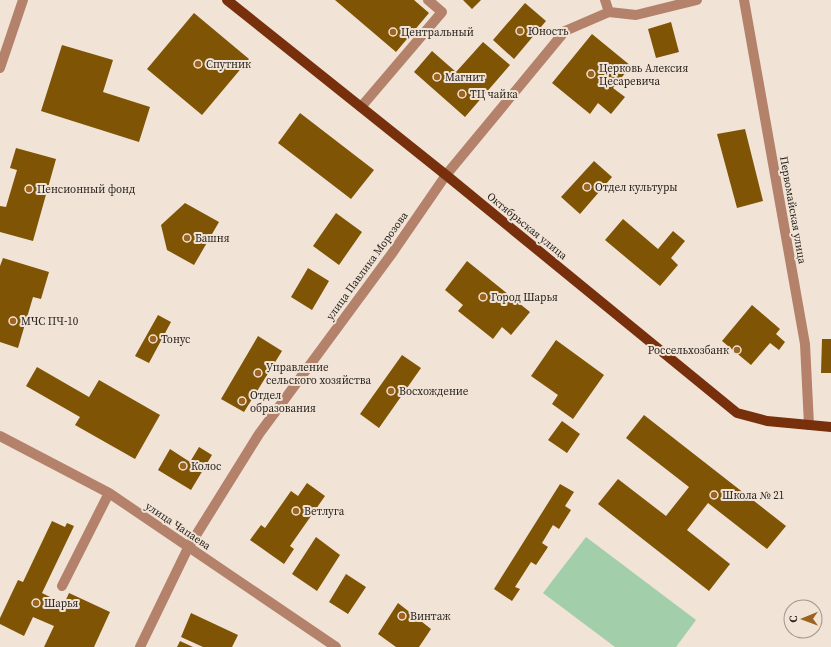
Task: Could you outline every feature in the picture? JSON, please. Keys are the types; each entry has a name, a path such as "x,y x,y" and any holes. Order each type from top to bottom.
{"main road":[{"name":"Октябрьская улица","path":"227,0 446,175 737,413 767,421 831,427"}],"street":[{"path":"0,68 23,0"},
{"path":"361,107 442,12 428,0"},
{"path":"605,0 609,12"},
{"name":"улица Павлика Морозова","path":"140,647 188,548 259,434 393,252 446,175 565,31 609,12 636,15 697,0"},
{"name":"Первомайская улица","path":"744,0 806,344 809,425"},
{"name":"улица Чапаева","path":"0,436 109,494 336,647"},
{"path":"62,586 109,494"}],"green space":[{"path":"586,537 696,620 676,647 615,647 543,593"}],"building":[{"name":"Центральный","path":"335,0 414,0 429,13 396,52"},
{"path":"463,0 481,0 472,9"},
{"name":"Юность","path":"525,3 546,21 514,59 493,40"},
{"name":"Спутник","path":"194,13 249,59 202,115 147,69"},
{"path":"671,22 679,52 656,58 648,29"},
{"name":"Церковь Алексия Цесаревича","path":"592,34 631,66 613,88 625,97 611,114 598,103 590,114 552,83"},
{"name":"ТЦ чайка","path":"483,42 510,65 465,117 414,72 432,51 456,72"},
{"path":"62,45 113,60 103,92 150,107 139,142 41,111"},
{"path":"300,113 374,170 351,199 278,143"},
{"path":"745,129 763,201 737,208 717,134"},
{"name":"Пенсионный фонд","path":"16,148 56,159 33,241 0,232 0,206 6,207 17,170 10,168"},
{"name":"Отдел культуры","path":"594,161 612,177 580,214 561,197"},
{"name":"Башня","path":"185,203 219,222 194,265 167,250 161,225"},
{"path":"336,213 362,232 339,265 313,246"},
{"path":"623,219 658,249 673,231 685,241 671,258 678,265 660,286 605,240"},
{"name":"МЧС ПЧ-10","path":"3,258 49,272 41,299 33,297 18,348 0,342 0,266"},
{"name":"Город Шарья","path":"467,261 530,312 511,335 502,327 493,339 458,311 463,305 445,290"},
{"path":"308,268 329,281 312,310 291,297"},
{"path":"752,305 780,329 776,334 785,342 779,350 770,343 751,365 722,341"},
{"name":"Тонус","path":"158,315 171,322 149,363 135,356"},
{"path":"258,336 282,351 244,412 221,399"},
{"path":"822,339 831,339 831,373 821,373"},
{"path":"556,340 604,375 573,419 552,404 558,395 531,376"},
{"name":"Восхождение","path":"402,355 421,368 379,428 360,414"},
{"path":"37,367 89,397 99,380 160,415 135,459 75,425 80,417 26,386"},
{"name":"Школа № 21","path":"644,415 786,526 767,549 708,503 687,530 730,564 709,591 598,504 618,479 666,516 689,487 626,438"},
{"path":"562,421 580,434 567,453 548,440"},
{"name":"Колос","path":"199,447 212,455 191,490 158,470 170,449 190,462"},
{"name":"Ветлуга","path":"307,483 325,496 290,546 294,549 284,564 250,540 261,525 265,528 291,491 298,496"},
{"path":"560,484 574,492 565,506 571,510 559,529 553,525 542,543 548,547 536,565 531,562 515,587 520,589 512,601 494,589"},
{"path":"52,521 65,527 67,523 74,526 42,593 64,604 69,593 110,612 94,647 44,647 54,626 33,617 24,636 0,624 0,618 18,580 23,582"},
{"path":"316,537 340,555 317,591 292,574"},
{"path":"346,574 366,587 348,614 329,602"},
{"name":"Винтаж","path":"398,603 431,629 419,647 396,647 378,634"},
{"path":"191,613 238,635 232,647 203,647 181,637"},
{"path":"180,641 193,647 177,647"}],"place":[{"name":"Юность","path":"520,31"},
{"name":"Центральный","path":"393,32"},
{"name":"Спутник","path":"198,64"},
{"name":"Церковь Алексия Цесаревича","path":"591,74"},
{"name":"Магнит","path":"437,77"},
{"name":"ТЦ чайка","path":"462,94"},
{"name":"Отдел культуры","path":"587,187"},
{"name":"Пенсионный фонд","path":"29,189"},
{"name":"Башня","path":"187,238"},
{"name":"Город Шарья","path":"483,297"},
{"name":"МЧС ПЧ-10","path":"13,321"},
{"name":"Тонус","path":"153,339"},
{"name":"Россельхозбанк","path":"737,350"},
{"name":"Управление сельского хозяйства","path":"258,373"},
{"name":"Восхождение","path":"391,391"},
{"name":"Отдел образования","path":"242,401"},
{"name":"Колос","path":"183,466"},
{"name":"Школа № 21","path":"714,495"},
{"name":"Ветлуга","path":"296,511"},
{"name":"Шарья","path":"36,603"},
{"name":"Винтаж","path":"402,616"}]}
